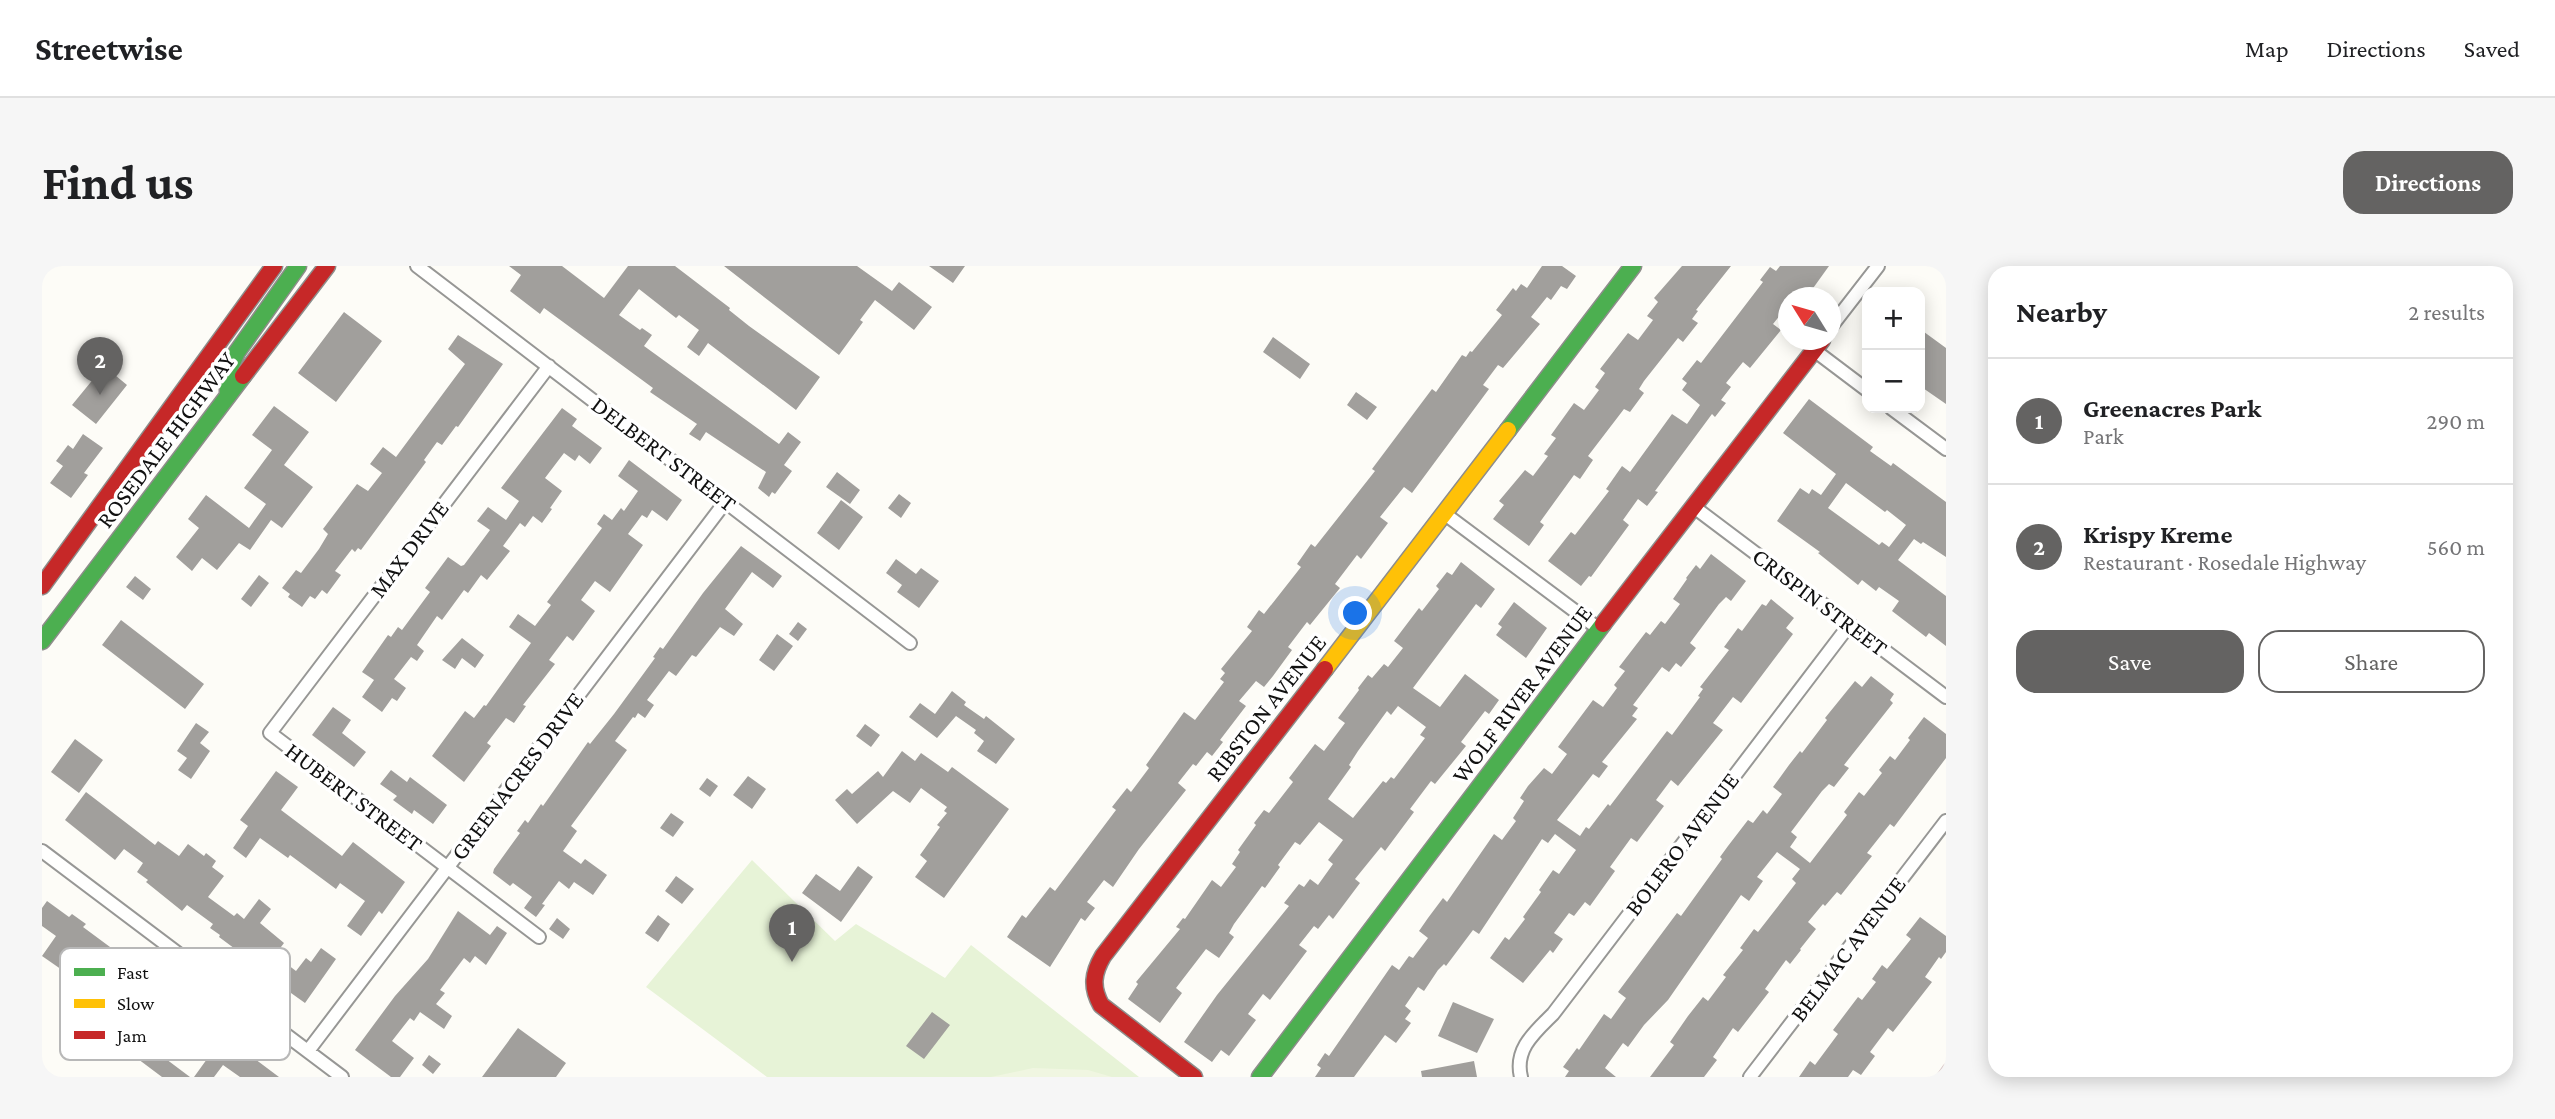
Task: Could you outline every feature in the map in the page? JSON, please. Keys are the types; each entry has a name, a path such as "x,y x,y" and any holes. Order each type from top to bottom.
{"street":[{"name":"ROSEDALE HIGHWAY","path":"42,586 200,364 274,266"},
{"path":"228,396 228,372 236,352 299,266"},
{"name":"ROSEDALE HIGHWAY","path":"42,640 327,266"},
{"name":"DELBERT STREET","path":"417,266 910,643"},
{"name":"RIBSTON AVENUE","path":"1194,1077 1101,1005 1094,993 1092,981 1096,968 1633,266"},
{"path":"1841,314 1878,266"},
{"name":"WOLF RIVER AVENUE","path":"1260,1077 1814,350"},
{"path":"1823,350 1862,385"},
{"name":"MAX DRIVE","path":"270,733 549,366"},
{"path":"1898,413 1946,449"},
{"name":"GREENACRES DRIVE","path":"308,1051 726,501"},
{"name":"CRISPIN STREET","path":"1694,507 1946,697"},
{"path":"1445,514 1599,629"},
{"name":"BOLERO AVENUE","path":"1519,1071 1520,1055 1529,1039 1553,1014 1850,624"},
{"name":"HUBERT STREET","path":"270,733 539,937"},
{"name":"BELMAC AVENUE","path":"1750,1077 1946,821"},
{"path":"42,852 170,948"},
{"path":"290,1038 342,1077"}],"green space":[{"path":"752,860 835,941 856,924 945,978 971,945 1139,1077 767,1077 646,987"},
{"path":"1033,1068 1088,1070 1112,1077 991,1077"}],"building":[{"path":"509,266 562,266 604,298 628,266 675,266 749,326 820,377 796,410 708,343 699,356 687,347 699,330 679,315 676,318 639,289 619,315 652,335 644,346 779,444 788,432 801,442 784,465 792,471 775,494 772,492 769,497 758,488 766,472 706,432 700,441 689,434 697,424 650,392 653,388 544,308 540,314 510,291 521,275"},
{"path":"724,266 857,266 892,291 899,282 932,307 914,330 875,300 839,355"},
{"path":"929,266 965,266 953,283"},
{"path":"1542,266 1562,266 1576,276 1567,289 1561,286 1551,300 1547,297 1531,317 1540,324 1503,368 1498,365 1483,385 1489,389 1412,493 1404,487 1380,517 1388,523 1361,559 1357,555 1335,584 1340,588 1310,625 1307,622 1288,647 1292,650 1273,676 1264,687 1256,681 1239,701 1246,706 1220,740 1223,742 1212,756 1207,752 1196,766 1193,764 1178,783 1186,790 1113,887 1104,880 1087,902 1095,908 1085,921 1081,918 1050,967 1007,937 1022,915 1026,918 1050,887 1055,891 1116,810 1112,807 1127,788 1131,792 1149,768 1146,765 1184,712 1195,720 1224,682 1220,679 1225,673 1221,669 1252,631 1247,627 1259,610 1264,614 1301,567 1297,564 1311,544 1315,547 1375,471 1372,469 1432,389 1436,392 1462,355 1466,357 1472,352 1502,315 1496,310 1513,288 1516,291 1521,284 1527,288"},
{"path":"1682,266 1731,266 1696,310 1698,311 1692,319 1698,323 1683,342 1678,338 1644,381 1639,389 1644,393 1630,412 1624,409 1588,456 1593,460 1580,479 1574,475 1540,522 1544,525 1529,546 1493,519 1504,505 1499,501 1525,470 1533,476 1548,456 1544,454 1556,438 1551,435 1574,403 1584,410 1599,390 1595,387 1605,373 1600,369 1628,333 1638,340 1653,320 1647,316 1658,302 1654,298"},
{"path":"1780,266 1829,266 1814,287 1778,287 1778,318 1773,324 1778,328 1778,334 1750,368 1743,362 1726,383 1731,387 1721,400 1726,403 1715,417 1712,414 1655,491 1658,492 1647,506 1638,499 1623,520 1629,525 1591,577 1581,586 1548,561 1571,532 1575,535 1609,491 1606,489 1622,466 1630,472 1672,414 1687,424 1700,405 1682,390 1687,383 1682,379 1697,360 1701,363 1763,282 1760,280 1770,267 1776,271"},
{"path":"344,312 382,341 336,402 298,373"},
{"path":"1925,333 1946,348 1946,404 1925,389"},
{"path":"458,335 503,364 458,427 456,426 442,445 437,442 424,460 426,462 361,550 358,548 355,552 352,549 335,571 341,575 327,594 322,590 315,599 310,596 302,607 288,597 290,594 282,588 296,570 301,573 319,549 328,534 323,529 357,484 368,491 382,473 370,464 383,447 396,457 465,364 448,349"},
{"path":"1273,337 1310,364 1300,379 1263,352"},
{"path":"104,366 127,385 96,424 72,405"},
{"path":"1356,392 1377,407 1367,420 1347,405"},
{"path":"1809,399 1873,447 1870,451 1891,466 1893,463 1946,502 1946,557 1914,539 1898,560 1946,596 1946,646 1929,633 1926,637 1892,611 1899,601 1879,587 1876,591 1862,580 1858,585 1818,553 1820,552 1777,521 1800,488 1809,494 1812,489 1821,495 1836,474 1783,433","holes":["1846,483 1885,512 1887,510 1906,525 1889,547 1882,542 1879,545 1828,508"]},
{"path":"274,406 309,432 284,465 313,487 282,528 271,520 250,550 239,543 217,570 202,558 192,571 176,557 199,528 188,519 206,495 249,528 266,504 244,488 272,450 252,435"},
{"path":"562,408 577,419 572,426 602,448 590,464 579,455 575,461 564,453 545,478 562,491 550,508 552,509 542,523 533,516 525,527 520,523 503,546 510,551 487,580 481,575 468,593 464,590 442,620 437,616 417,645 424,651 417,661 411,657 394,679 406,688 397,701 392,698 382,712 362,697 374,680 362,672 388,635 391,637 398,627 402,630 430,592 425,588 448,557 461,566 464,565 490,530 477,521 488,507 506,520 519,501 501,488"},
{"path":"83,434 103,448 84,473 88,475 71,498 50,483 63,466 56,461 68,445 73,449"},
{"path":"629,460 682,500 667,521 652,510 647,518 642,515 628,534 643,545 610,592 595,581 581,600 595,611 573,641 567,636 549,660 555,664 523,705 526,706 514,723 506,718 487,743 491,746 464,782 432,756 465,711 474,718 484,705 486,706 531,643 509,627 518,614 535,626 551,605 547,602 602,528 597,524 604,514 612,520 621,508 624,511 638,491 618,476"},
{"path":"837,472 860,490 850,504 826,487"},
{"path":"899,494 911,503 901,518 888,508"},
{"path":"841,500 863,517 839,550 817,533"},
{"path":"741,546 782,576 773,588 752,572 725,609 743,624 734,636 720,627 696,657 692,655 676,676 669,671 647,700 654,705 645,718 638,713 615,741 627,750 571,826 577,831 563,851 581,864 585,859 607,875 593,895 574,882 569,889 559,881 536,917 524,908 532,897 513,883 510,886 493,873 494,869 520,833 517,831 525,820 528,823 541,804 543,806 588,742 590,744 614,714 655,658 653,657 660,647 663,649"},
{"path":"1711,554 1746,581 1731,601 1726,597 1719,604 1690,643 1696,648 1681,667 1676,663 1669,672 1662,667 1633,705 1638,708 1632,716 1637,719 1602,762 1608,766 1599,778 1593,774 1557,820 1580,836 1586,827 1589,829 1608,804 1610,806 1667,731 1672,735 1700,697 1698,696 1703,689 1700,687 1729,650 1724,647 1738,628 1742,631 1762,604 1766,606 1771,599 1794,618 1786,628 1793,634 1741,703 1733,697 1713,723 1723,730 1678,786 1671,780 1656,800 1664,806 1637,842 1631,838 1610,867 1615,871 1590,906 1585,902 1574,916 1569,913 1554,933 1563,939 1553,953 1550,950 1523,983 1490,958 1505,937 1509,940 1525,919 1523,917 1553,870 1559,874 1576,850 1555,834 1548,843 1542,839 1479,934 1473,930 1446,966 1444,964 1438,970 1424,991 1418,987 1405,1006 1411,1011 1405,1019 1411,1023 1396,1043 1385,1035 1354,1077 1315,1077 1321,1068 1317,1065 1325,1053 1329,1056 1392,965 1399,970 1409,956 1413,958 1428,938 1419,931 1428,918 1443,898 1447,902 1494,834 1502,840 1516,821 1513,818 1524,801 1520,798 1528,786 1544,768 1552,774 1567,754 1558,747 1593,700 1603,707 1625,671 1619,667 1646,632 1650,635 1661,621 1665,624 1680,604 1673,599 1686,578 1696,565 1700,569"},
{"path":"896,559 916,574 921,568 939,581 919,608 897,592 902,585 886,573"},
{"path":"1461,562 1495,589 1481,608 1476,604 1413,688 1440,707 1465,674 1499,700 1489,714 1485,711 1461,742 1466,746 1435,784 1431,781 1410,809 1414,812 1385,851 1381,847 1355,879 1360,883 1333,919 1329,915 1318,929 1314,926 1299,945 1307,951 1270,1000 1263,994 1248,1014 1256,1020 1229,1056 1221,1050 1212,1062 1184,1042 1217,995 1289,906 1284,903 1299,884 1304,887 1310,879 1318,885 1333,864 1328,860 1343,840 1319,822 1300,845 1295,842 1265,888 1262,886 1234,924 1229,933 1234,937 1219,958 1206,949 1176,988 1182,993 1160,1023 1128,999 1138,984 1136,982 1180,929 1176,927 1185,919 1212,880 1221,887 1236,867 1232,864 1240,852 1238,850 1256,825 1254,823 1264,810 1269,813 1293,782 1289,778 1315,744 1324,751 1345,723 1338,718 1358,688 1368,675 1372,678 1384,664 1388,667 1403,648 1394,641 1419,608 1422,611 1439,589 1436,586 1447,572 1452,575","holes":["1398,706 1426,727 1420,735 1425,738 1394,779 1391,777 1386,783 1383,781 1353,818 1328,799 1387,711 1391,715"]},
{"path":"259,575 269,583 251,607 241,599"},
{"path":"135,576 151,589 143,600 126,587"},
{"path":"1514,602 1547,628 1526,658 1496,635 1502,627 1498,624"},
{"path":"121,620 204,684 185,709 102,645"},
{"path":"798,622 807,629 798,641 789,634"},
{"path":"777,634 793,646 774,671 759,660"},
{"path":"462,638 484,655 475,668 462,658 455,669 442,660"},
{"path":"1871,676 1894,694 1890,700 1893,703 1844,765 1849,768 1834,787 1829,784 1822,791 1791,832 1797,837 1790,847 1810,863 1847,815 1844,812 1859,792 1864,796 1882,773 1879,770 1890,756 1895,760 1924,717 1946,734 1946,758 1894,827 1890,824 1867,853 1872,856 1841,895 1837,892 1808,922 1816,929 1790,964 1786,960 1765,989 1769,992 1738,1032 1733,1028 1713,1057 1717,1060 1704,1077 1650,1077 1674,1045 1670,1042 1688,1016 1703,997 1708,1001 1726,977 1723,975 1743,950 1740,948 1754,929 1758,932 1796,883 1792,879 1800,869 1777,852 1757,877 1763,881 1749,901 1741,895 1668,1000 1628,1047 1623,1043 1605,1068 1616,1077 1565,1077 1569,1071 1563,1067 1577,1048 1579,1050 1604,1014 1611,1019 1626,998 1618,992 1677,913 1681,916 1722,859 1720,857 1728,846 1748,820 1753,823 1763,810 1767,814 1782,794 1773,787 1789,765 1800,751 1802,753 1827,720 1825,718 1855,681 1862,687"},
{"path":"952,691 966,702 964,705 984,719 986,716 1015,739 996,764 977,751 984,741 974,733 976,730 956,716 937,738 909,717 920,703 935,714"},
{"path":"333,707 351,720 342,733 366,752 354,767 312,735"},
{"path":"196,723 209,732 200,743 210,751 191,779 178,770 187,758 177,751"},
{"path":"865,724 880,735 871,747 856,736"},
{"path":"75,739 103,760 79,793 51,772"},
{"path":"902,751 915,761 921,753 948,772 952,767 1009,809 944,898 915,877 927,861 920,855 940,827 937,825 947,813 944,811 947,807 921,788 910,803 893,791 857,824 835,800 847,789 852,794 878,771 883,777"},
{"path":"391,770 407,782 410,777 447,805 433,824 414,810 412,814 393,800 397,796 380,784"},
{"path":"276,771 298,787 281,810 342,856 353,842 405,882 382,914 379,911 361,936 347,926 365,901 340,883 336,889 290,855 288,858 260,838 246,858 233,848 248,826 240,820"},
{"path":"748,776 766,789 752,809 733,795"},
{"path":"707,778 718,786 710,797 699,789"},
{"path":"86,792 155,845 158,841 179,856 188,844 204,856 206,853 216,861 212,867 224,876 208,897 234,916 237,913 244,919 259,899 271,909 260,923 284,943 280,948 234,948 210,928 213,924 187,905 182,911 146,882 148,880 137,872 143,863 124,849 115,860 65,820"},
{"path":"671,813 684,822 673,837 660,828"},
{"path":"858,866 873,877 841,922 802,893 816,874 840,891"},
{"path":"676,876 694,889 682,904 665,891"},
{"path":"47,901 69,917 72,914 86,924 83,927 111,948 60,948 60,969 42,956 56,936 42,926 42,908"},
{"path":"458,911 490,935 497,926 507,933 486,965 475,956 470,963 464,958 440,990 445,993 436,1004 452,1016 444,1029 420,1012 414,1021 410,1018 392,1041 414,1058 400,1077 391,1077 355,1050 395,996 428,959"},
{"path":"658,915 670,924 658,942 645,933"},
{"path":"1920,917 1946,936 1946,952 1941,959 1939,957 1925,977 1932,982 1893,1032 1888,1028 1870,1052 1875,1056 1861,1075 1853,1070 1848,1077 1799,1077 1810,1061 1815,1065 1838,1034 1833,1030 1858,997 1862,1000 1876,982 1872,979 1882,965 1887,969 1911,939 1906,935"},
{"path":"557,918 570,929 563,939 549,929"},
{"path":"321,948 336,959 305,1003 290,992 290,966 296,971 306,958 311,962"},
{"path":"1453,1002 1494,1019 1477,1053 1438,1036"},
{"path":"932,1012 950,1025 924,1059 906,1046"},
{"path":"518,1028 566,1063 556,1077 482,1077"},
{"path":"429,1055 441,1064 433,1074 422,1065"},
{"path":"139,1060 167,1060 190,1077 162,1077"},
{"path":"206,1060 256,1060 279,1077 240,1077 223,1065 214,1077 194,1077"},
{"path":"1474,1061 1477,1077 1422,1077 1421,1071"}],"railway":[{"path":"1939,1077 1946,1067"}],"traffic: fast":[{"path":"228,396 228,372 237,352 298,266"},
{"path":"1508,430 1633,266"},
{"path":"42,641 243,376"},
{"path":"1260,1077 1603,624"}],"traffic: slow":[{"path":"1325,669 1508,430"}],"traffic: jam":[{"path":"42,586 274,266"},
{"path":"243,376 327,266"},
{"path":"1603,624 1814,350"},
{"path":"1194,1077 1101,1005 1094,980 1097,968 1103,956 1325,669"}],"place":[{"name":"Krispy Kreme","path":"100,395"},
{"name":"Greenacres Park","path":"792,962"}]}
